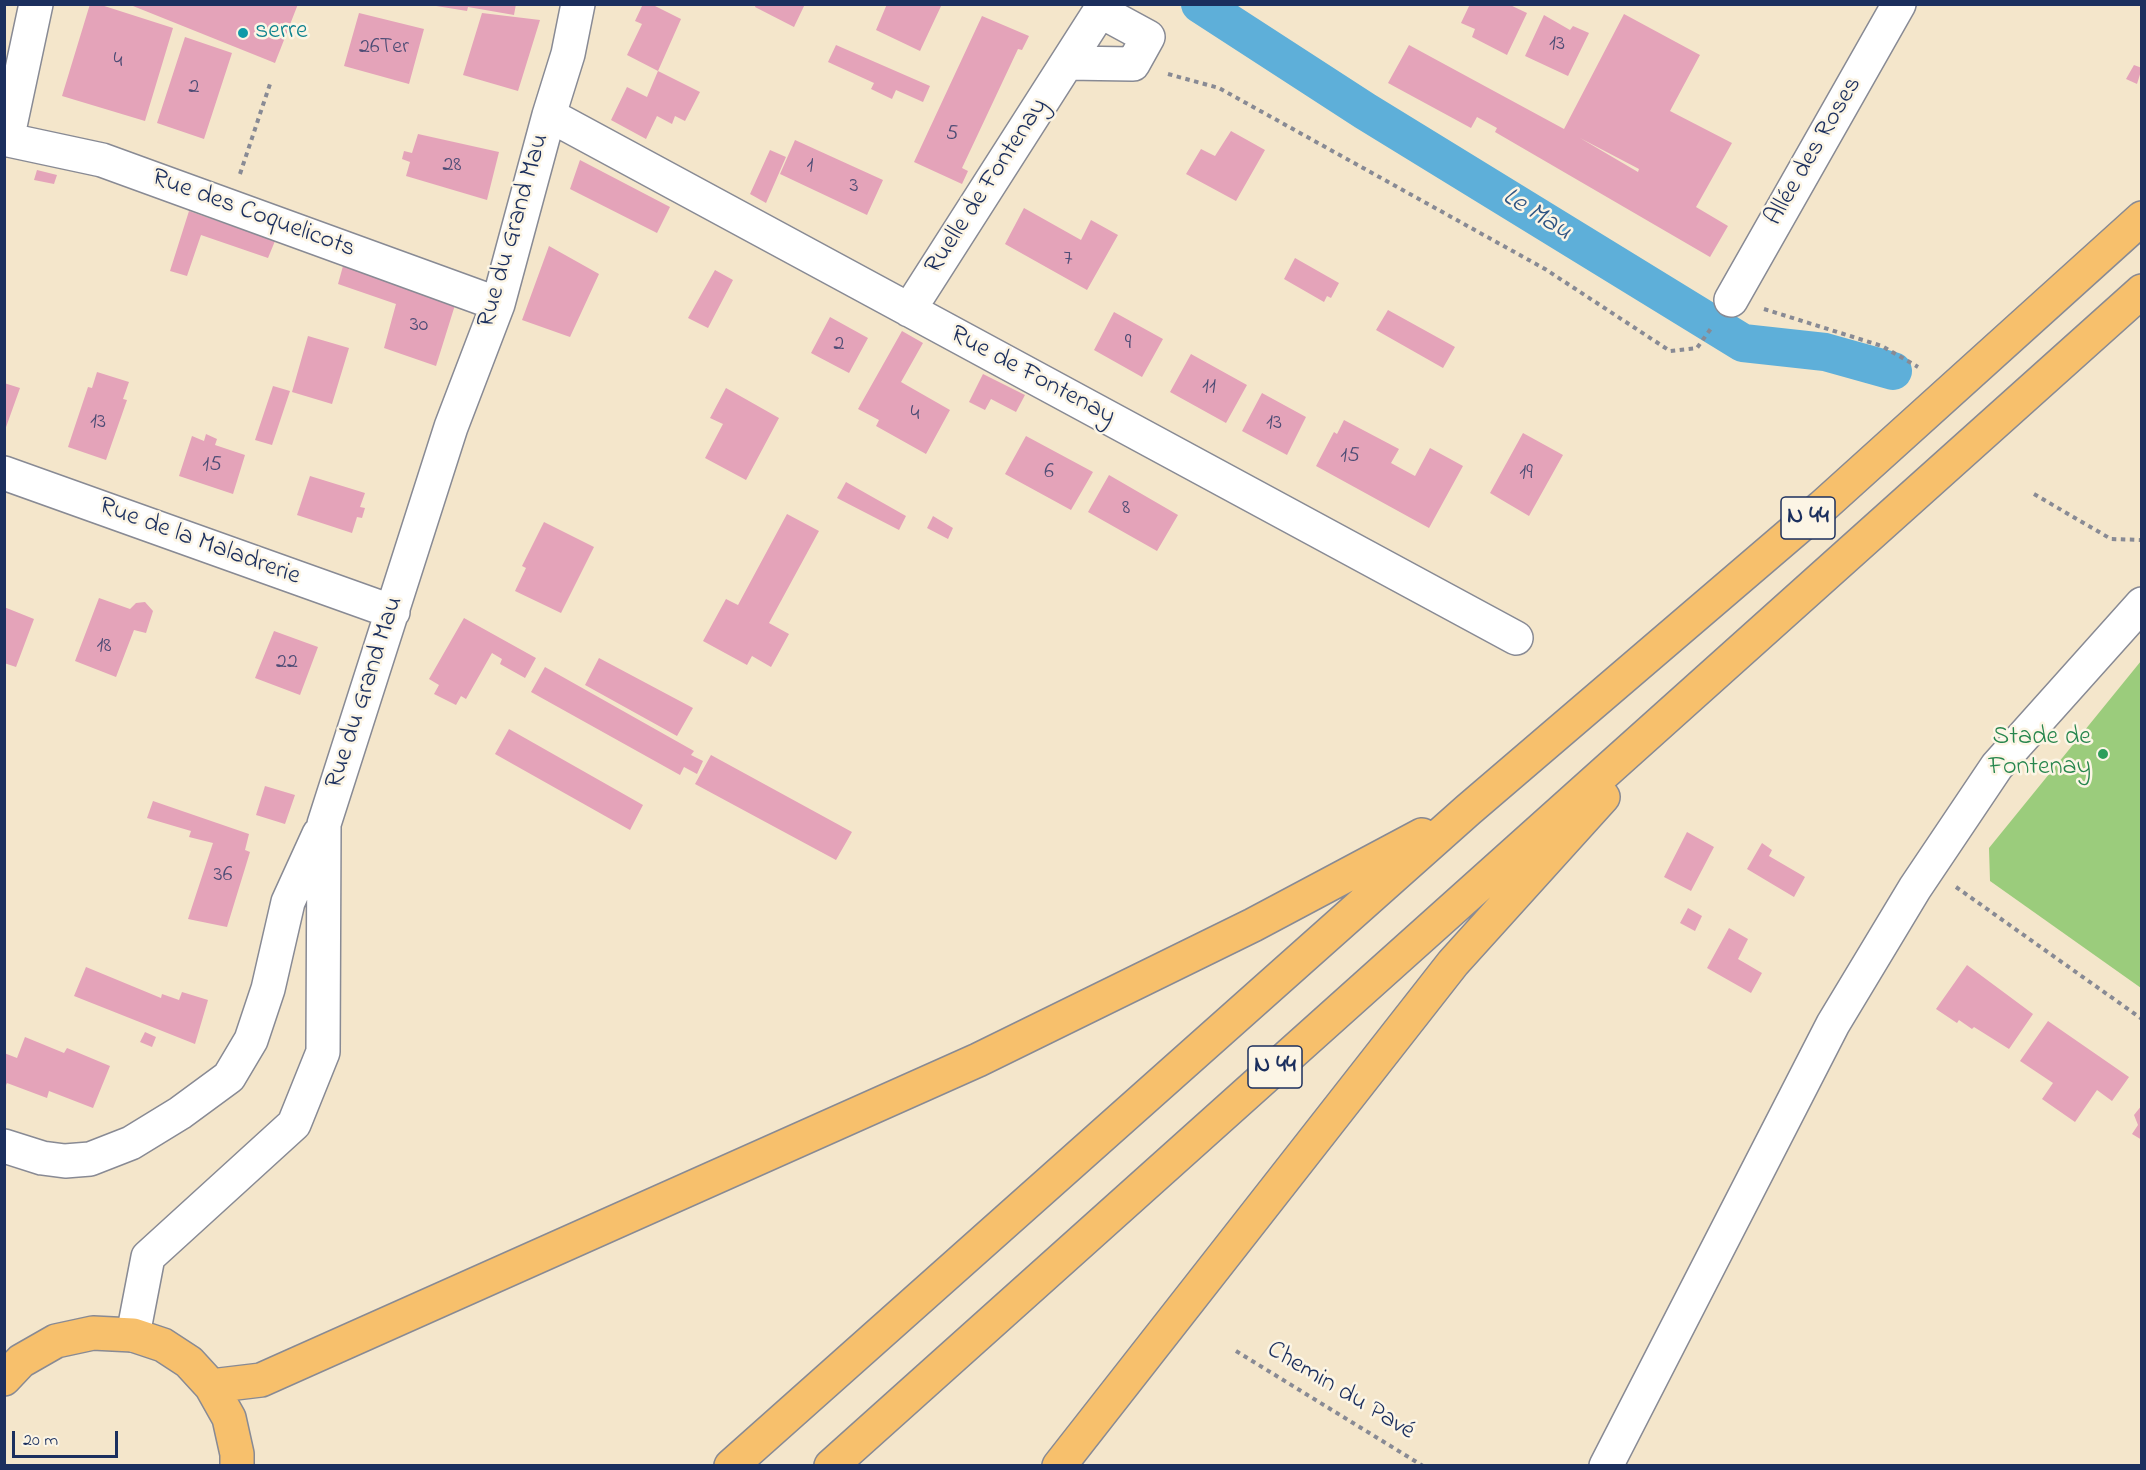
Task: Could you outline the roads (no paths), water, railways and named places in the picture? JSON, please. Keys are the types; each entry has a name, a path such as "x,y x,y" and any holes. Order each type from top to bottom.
{"main road":[{"name":"N 44","path":"731,1466 1468,810 1822,507 2142,218"},
{"name":"N 44","path":"831,1466 2142,291"},
{"path":"1059,1466 1453,963 1719,669"},
{"path":"211,1386 261,1380 978,1060 1253,925 1468,810"},
{"path":"4,1379 21,1361 56,1341 93,1333 133,1335 163,1345 189,1362 211,1386 229,1418 237,1454 237,1466"}],"street":[{"path":"6,140 36,4"},
{"name":"Rue du Grand Mau","path":"133,1335 148,1257 294,1124 323,1052 324,824 451,427 498,304 549,115 568,54 578,4"},
{"name":"Allée des Roses","path":"1731,300 1899,4"},
{"name":"Ruelle de Fontenay","path":"909,310 1100,11 1148,37 1132,63 1067,63"},
{"name":"Rue de Fontenay","path":"549,115 1516,638"},
{"name":"Rue des Coquelicots","path":"6,140 102,160 498,304"},
{"name":"Rue de la Maladrerie","path":"4,473 393,612"},
{"path":"1606,1466 1833,1023 1929,867 1997,766 2142,604"},
{"path":"4,1146 42,1158 90,1159 131,1143 180,1113 229,1077 251,1040 268,989 288,902 324,824"}],"waterway":[{"name":"Le Mau","path":"1200,4 1365,111 1743,343 1825,352 1893,371"}],"place":[{"name":"serre","path":"243,33"},
{"name":"Stade de Fontenay","path":"2103,754"}]}
